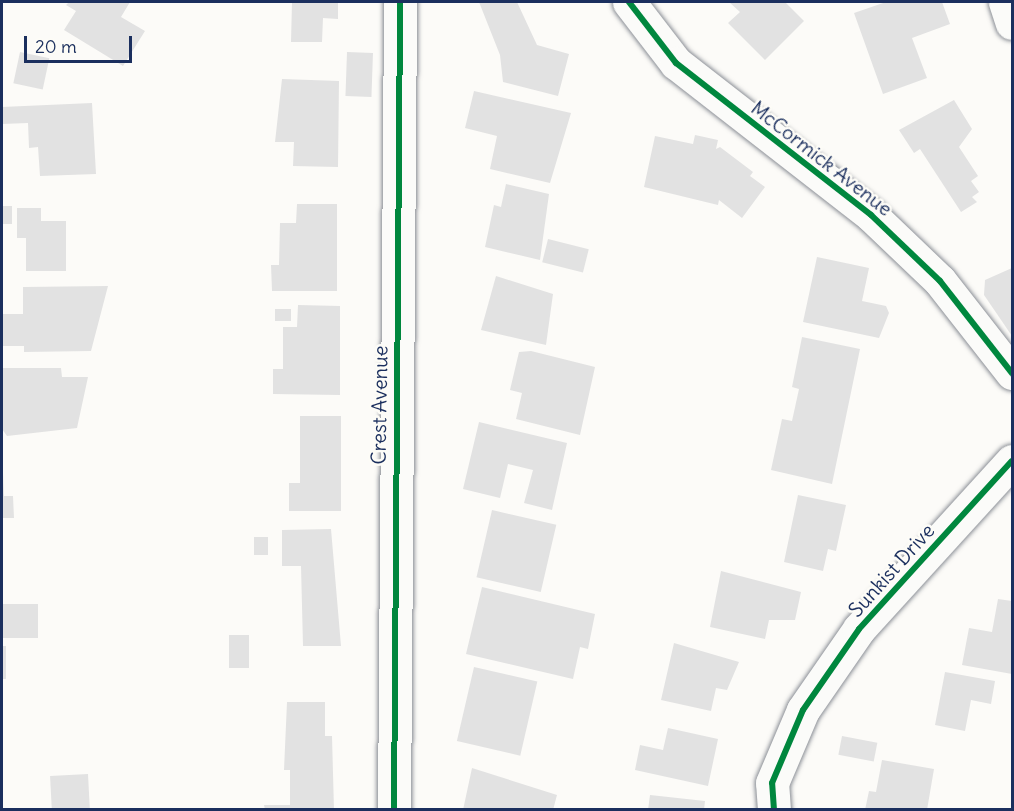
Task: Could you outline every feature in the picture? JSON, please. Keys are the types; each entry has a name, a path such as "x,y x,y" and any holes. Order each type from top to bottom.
{"street":[{"name":"Crest Avenue","path":"394,810 400,2"},
{"name":"McCormick Avenue","path":"629,2 676,63 871,214 940,281 1012,373"},
{"path":"1005,2 1012,23"},
{"name":"Sunkist Drive","path":"774,810 772,783 809,701 859,629 1012,461"}],"building":[{"path":"69,2 130,2 121,17 145,31 123,66 64,30 76,11 66,5"},
{"path":"292,2 338,2 338,19 323,18 322,42 291,42"},
{"path":"479,2 517,2 537,45 569,54 558,96 503,82 500,55"},
{"path":"729,2 785,2 804,21 765,60 728,23 740,12"},
{"path":"886,2 942,2 950,24 912,38 927,78 883,94 854,13"},
{"path":"20,52 49,58 43,90 13,83"},
{"path":"347,52 373,53 371,97 345,96"},
{"path":"282,79 339,81 338,167 293,166 294,142 275,142"},
{"path":"474,91 571,113 550,183 490,169 497,136 465,128"},
{"path":"954,100 972,129 959,147 978,176 971,181 979,192 972,197 977,202 961,212 920,149 914,153 899,130"},
{"path":"92,103 96,174 40,176 38,147 29,148 28,123 2,124 2,107"},
{"path":"695,135 718,140 716,149 720,147 753,172 750,176 765,187 742,218 719,200 718,205 644,187 655,136 693,144"},
{"path":"506,184 549,194 540,260 485,247 494,205 501,207"},
{"path":"297,204 337,204 337,291 272,291 271,265 279,265 280,223 296,223"},
{"path":"2,206 12,206 12,224 2,224"},
{"path":"17,208 41,208 41,221 66,221 66,271 26,271 26,238 17,238"},
{"path":"548,239 589,249 583,272 542,262"},
{"path":"817,257 869,268 862,301 886,306 889,313 879,338 803,322"},
{"path":"1012,268 1012,336 984,295 985,280"},
{"path":"496,276 553,294 546,345 481,330"},
{"path":"108,286 91,351 24,352 24,346 2,346 2,314 23,314 23,287"},
{"path":"298,305 340,306 340,395 273,394 273,369 283,369 283,327 297,327"},
{"path":"275,309 291,309 291,321 275,321"},
{"path":"802,337 860,349 832,484 771,470 782,419 792,421 799,389 792,387"},
{"path":"531,351 595,367 580,435 516,419 522,393 510,390 519,352"},
{"path":"2,368 61,368 62,377 88,377 77,428 7,436 2,429"},
{"path":"300,416 341,416 341,511 289,511 289,483 300,483"},
{"path":"479,422 567,443 552,510 524,503 533,470 508,464 500,498 463,489"},
{"path":"2,449 4,496 13,496 14,518 2,518"},
{"path":"798,495 846,505 836,551 828,549 823,571 784,562"},
{"path":"492,510 556,525 541,592 476,577"},
{"path":"331,529 341,646 303,646 301,566 282,566 282,530"},
{"path":"254,537 268,537 268,555 254,555"},
{"path":"721,571 801,592 795,620 769,620 765,639 710,627"},
{"path":"482,587 595,614 588,649 580,647 573,679 466,654"},
{"path":"998,599 1012,601 1012,674 962,665 969,628 992,632"},
{"path":"3,604 38,604 38,638 3,638"},
{"path":"229,635 249,635 249,668 229,668"},
{"path":"674,643 739,662 727,690 716,688 711,711 661,700"},
{"path":"2,646 6,646 6,679 2,679"},
{"path":"474,667 537,682 520,756 457,741"},
{"path":"945,672 995,681 991,704 971,700 965,731 935,725"},
{"path":"287,702 325,702 325,736 332,736 334,810 265,810 264,805 290,805 290,770 284,770"},
{"path":"668,728 718,739 708,786 635,770 640,745 663,750"},
{"path":"842,736 877,743 874,762 838,755"},
{"path":"882,760 934,769 927,810 865,810 869,791 876,792"},
{"path":"472,768 557,795 553,810 463,810"},
{"path":"88,774 90,810 52,810 50,776"},
{"path":"650,795 705,801 704,810 648,810"}],"cycle path":[{"path":"394,810 400,2"},
{"path":"629,2 676,63 871,215 940,281 1012,373"},
{"path":"774,810 772,783 803,710 859,629 1012,461"}]}
